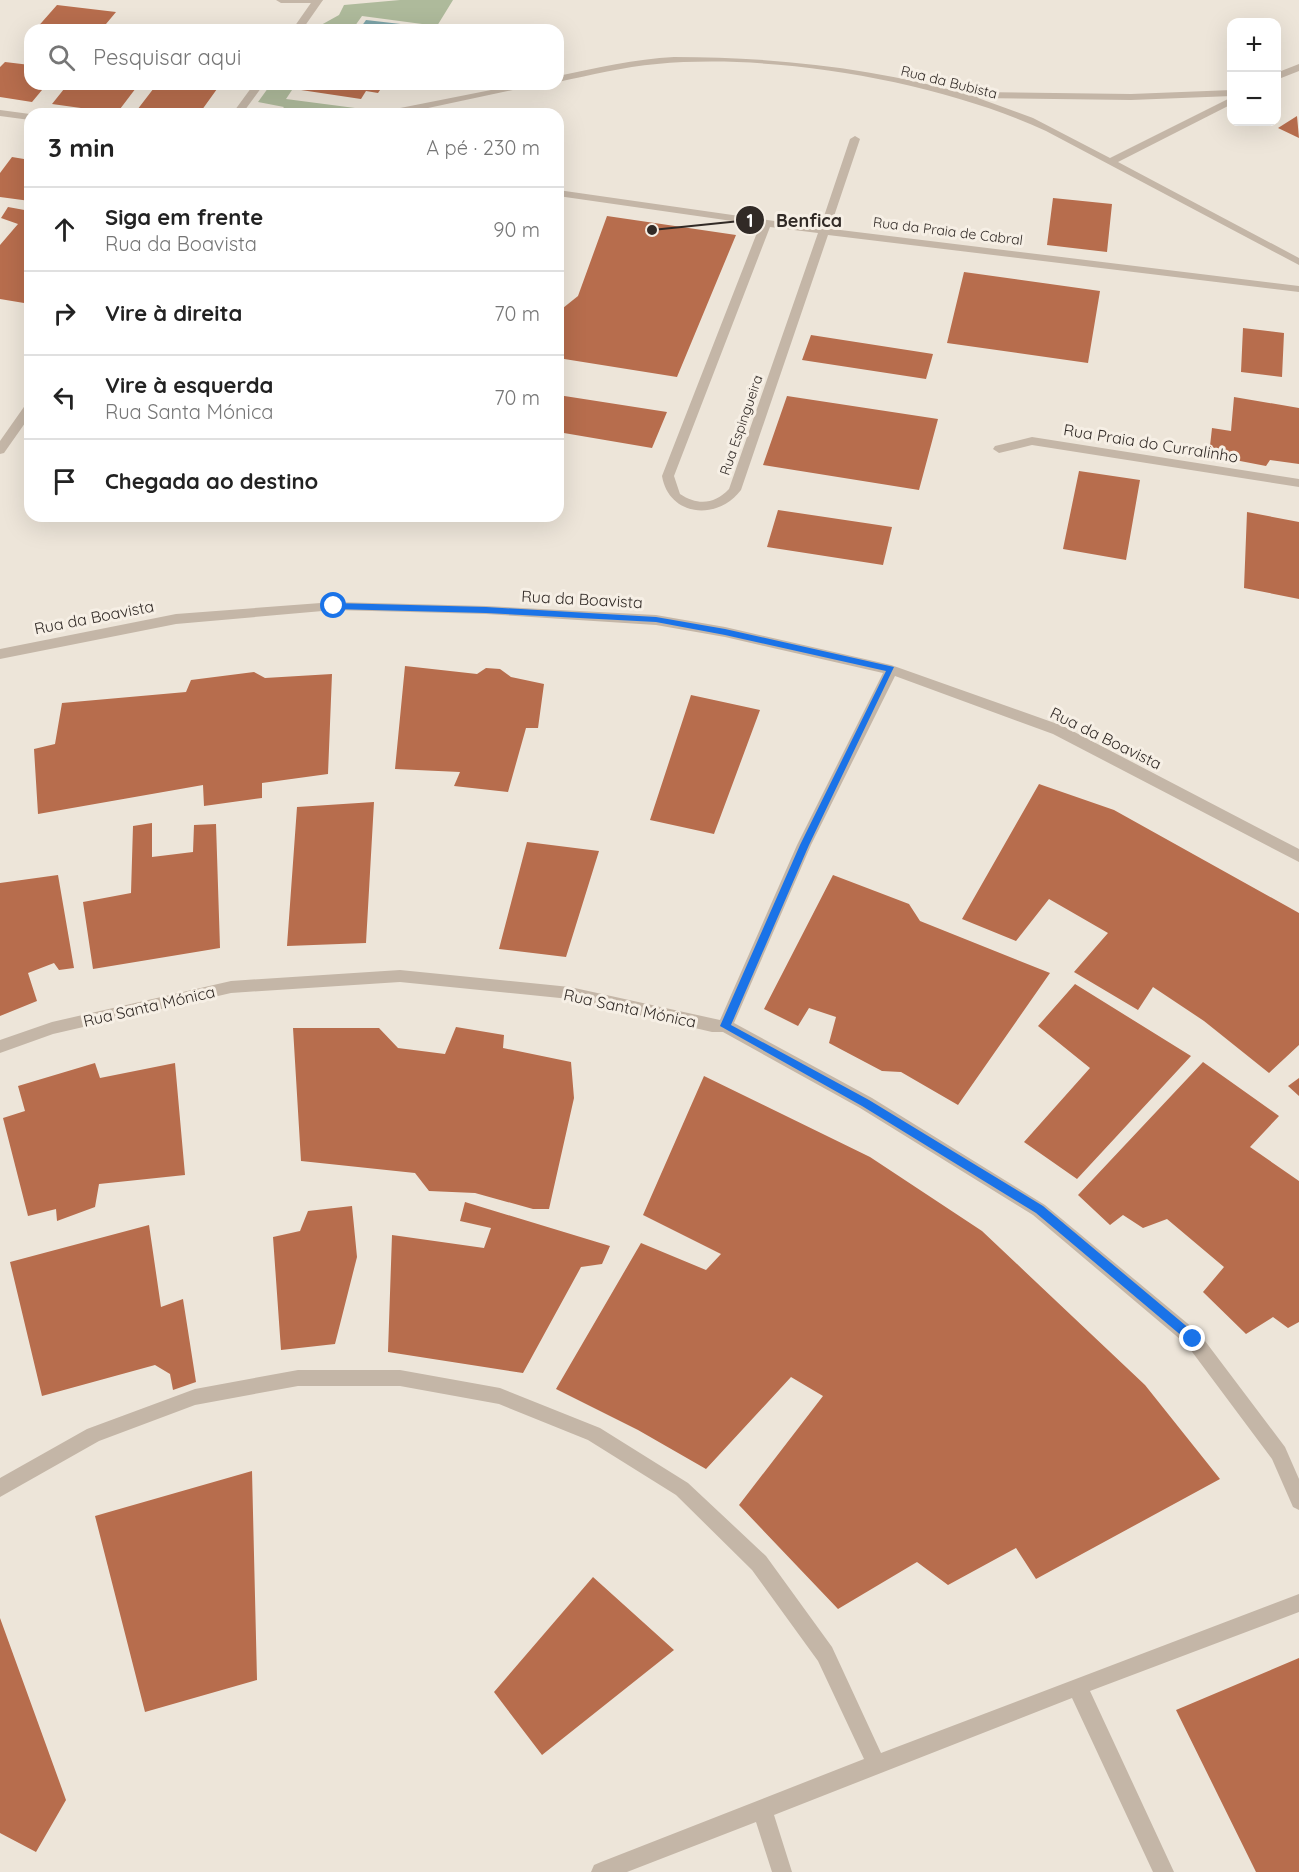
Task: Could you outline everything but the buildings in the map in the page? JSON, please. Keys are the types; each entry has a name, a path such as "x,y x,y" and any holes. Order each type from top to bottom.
{"street":[{"path":"281,0 318,0"},
{"path":"301,24 318,0"},
{"name":"Rua da Bubista","path":"564,78 605,69 672,60 731,61 868,76 951,94 989,104 1064,135 1110,162 1299,262"},
{"path":"1281,75 1299,67"},
{"path":"241,108 255,90"},
{"path":"415,108 506,90"},
{"path":"951,94 1131,97 1227,93"},
{"path":"1110,162 1227,103"},
{"path":"0,113 24,116"},
{"name":"Rua Espingueira","path":"766,224 668,476 668,487 674,495 698,507 715,506 728,500 735,490 855,139"},
{"name":"Rua da Praia de Cabral","path":"564,194 766,224 1299,289"},
{"path":"0,450 24,416"},
{"name":"Rua Praia do Curralinho","path":"999,449 1032,441 1299,483"},
{"name":"Rua da Boavista","path":"0,654 176,619 346,606 486,610 656,620 725,632 891,670 1058,730 1299,856"},
{"path":"725,1026 804,845 891,670"},
{"name":"Rua Santa Mónica","path":"0,1047 52,1028 231,987 400,976 570,993 712,1026 725,1026 866,1103 1039,1210 1193,1339 1279,1453 1299,1501"},
{"path":"0,1488 93,1435 195,1397 286,1380 400,1378 500,1396 594,1434 672,1483 759,1563 825,1654 876,1764"},
{"path":"601,1872 1077,1686 1299,1603"},
{"path":"1077,1686 1164,1872"},
{"path":"762,1809 782,1872"}],"green space":[{"path":"400,0 453,0 438,24 362,16 356,24 323,24 339,15 344,5"},
{"path":"267,90 292,90 286,99 355,108 283,108 258,102"}],"water":[{"path":"366,20 401,24 363,24"}],"place":[{"name":"Benfica","path":"652,230"}],"route":[{"path":"334,606 486,610 656,620 725,632 891,670 804,845 725,1026 866,1103 1039,1210 1193,1339"}]}
